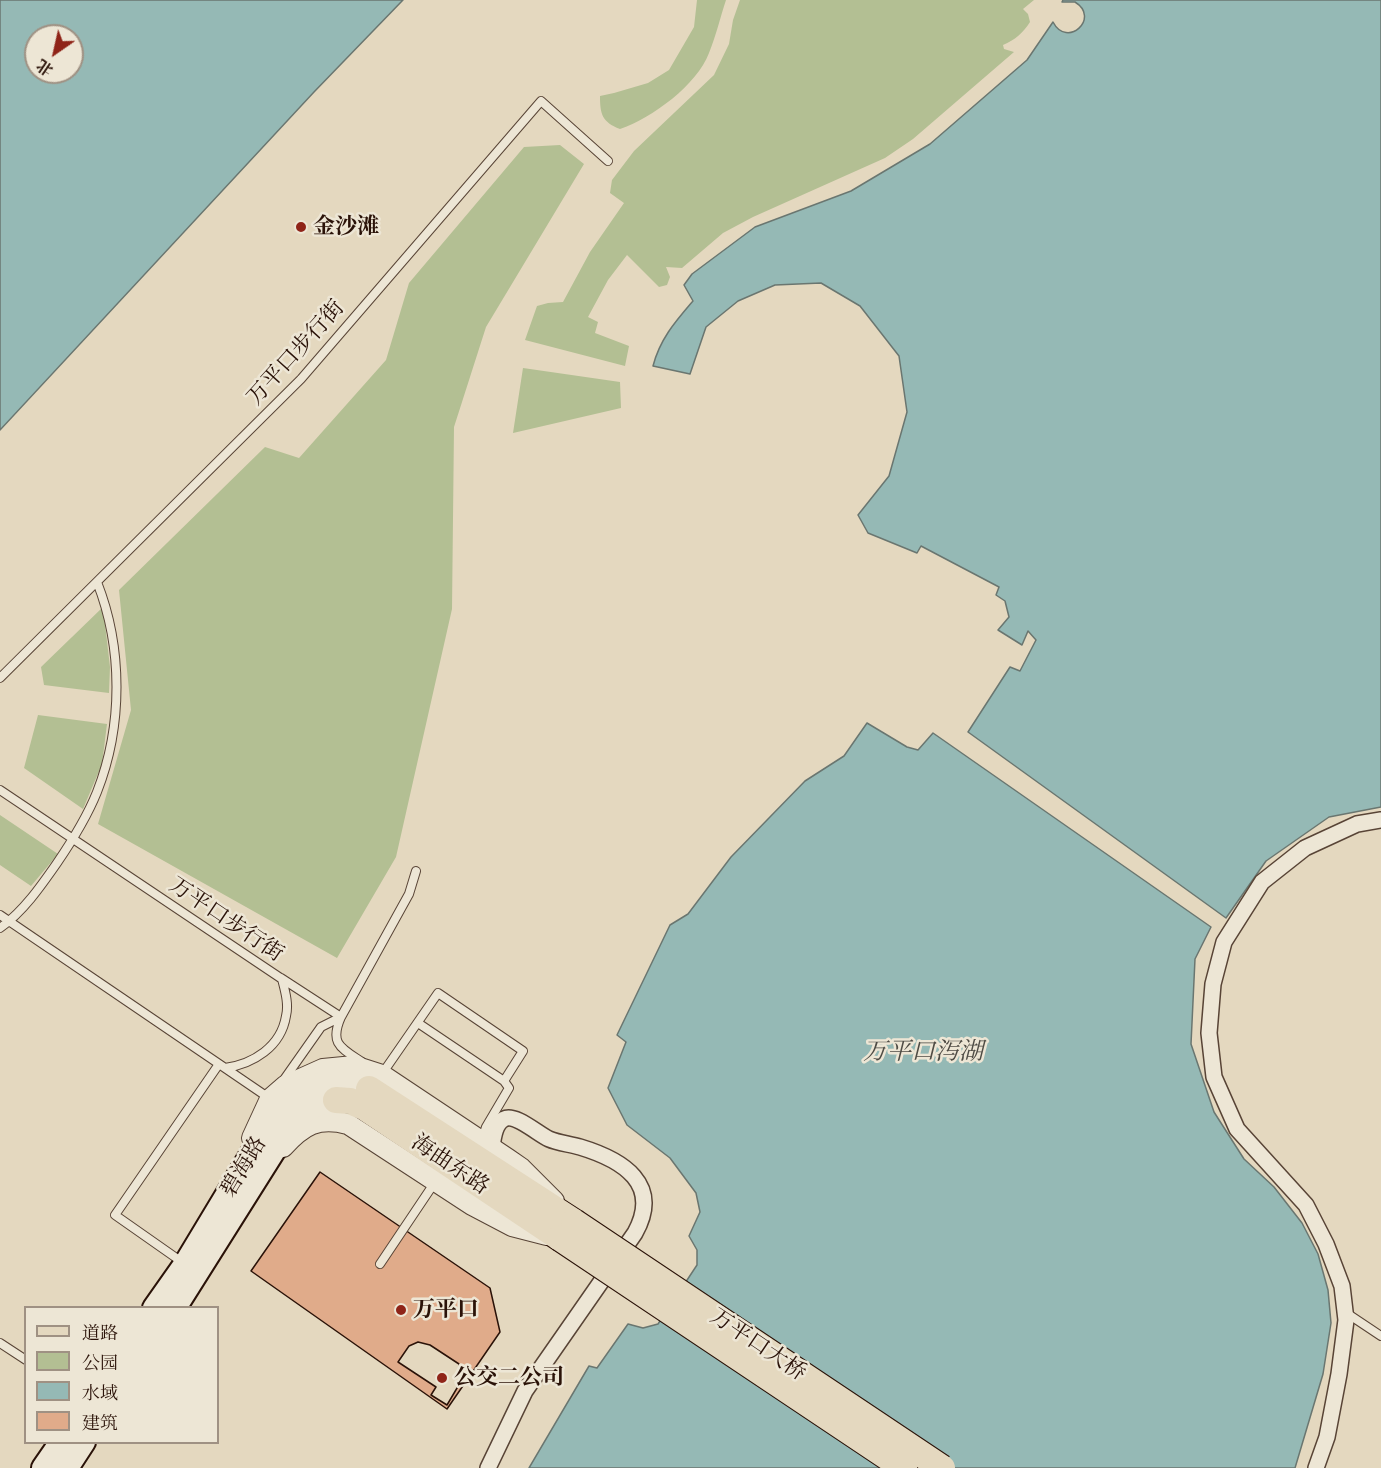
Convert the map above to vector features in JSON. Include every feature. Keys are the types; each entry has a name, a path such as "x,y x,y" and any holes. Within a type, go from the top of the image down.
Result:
{"main road":[{"name":"碧海路","path":"176,1306 192,1268 241,1172 270,1123 294,1095 306,1088 322,1084 376,1082"},
{"name":"海曲东路","path":"376,1082 567,1230"},
{"name":"碧海路","path":"156,1306 192,1268 267,1164 298,1116 318,1104 336,1100"},
{"name":"海曲东路","path":"336,1100 350,1101 364,1107 567,1230"},
{"name":"万平口大桥","path":"567,1230 904,1468"},
{"name":"万平口大桥","path":"567,1230 942,1468"},
{"path":"43,1468 60,1444"},
{"path":"67,1468 83,1444"}],"street":[{"path":"1316,1468 1327,1437 1339,1374 1346,1320 1342,1286 1326,1245 1306,1205 1237,1129 1214,1077 1209,1033 1213,984 1224,942 1262,882 1305,848 1357,824 1381,820"},
{"path":"241,1172 255,1129 270,1099 285,1086 323,1070 354,1066 376,1082 487,1144 521,1168 567,1230"},
{"path":"487,1144 504,1119 513,1118 549,1139 580,1147 617,1162 632,1175 641,1188 645,1203 643,1219 635,1233 525,1391 488,1468"},
{"path":"267,1164 295,1134 312,1124 328,1120 348,1124 472,1205 512,1226 567,1230"}],"lane":[{"name":"万平口步行街","path":"0,678 301,379 541,101 608,161"},
{"path":"0,928 44,882 73,839 97,793 110,753 115,717 116,679 107,606 98,582"},
{"name":"万平口步行街","path":"0,790 282,979 286,998 286,1016 281,1033 262,1055 247,1064 222,1066"},
{"path":"417,871 409,894 340,1017 335,1039 376,1082 438,993 523,1051 504,1081"},
{"path":"0,915 270,1099 321,1027 340,1017"},
{"path":"277,976 340,1017"},
{"path":"418,1023 504,1081 508,1088 486,1127 487,1144"},
{"path":"192,1268 115,1215 222,1066"},
{"path":"380,1264 436,1181"},
{"path":"1345,1312 1381,1336"},
{"path":"0,1343 24,1359"}],"green space":[{"path":"697,0 726,0 711,47 695,77 659,109 633,124 620,129 609,123 603,117 600,96 648,83 669,70 694,27"},
{"path":"740,0 1034,0 1023,9 1028,14 1030,22 1022,33 1003,45 1004,49 1014,52 913,139 885,158 753,217 723,233 682,268 666,267 670,277 667,285 659,287 627,255 608,280 588,317 598,322 595,333 629,346 625,366 525,340 537,306 563,302 590,252 624,203 610,193 612,180 634,151 714,75 729,44 733,20"},
{"path":"560,145 584,164 486,327 454,427 452,609 396,857 337,958 98,824 131,710 119,590 265,447 299,458 386,360 409,283 524,147"},
{"path":"523,368 620,382 621,408 513,433"},
{"path":"103,607 110,667 109,693 44,685 41,667"},
{"path":"38,715 107,724 102,764 83,809 24,768"},
{"path":"0,815 58,854 31,886 0,865"}],"water":[{"path":"0,0 403,0 314,92 0,430"},
{"path":"1063,0 1381,0 1381,807 1329,817 1266,861 1226,918 968,732 1010,667 1020,671 1036,640 1028,631 1022,645 998,630 1009,617 1005,601 996,595 999,587 921,546 917,553 868,533 858,515 889,476 907,412 899,356 860,306 821,283 775,285 738,301 706,327 690,374 653,366 664,339 693,301 684,285 692,274 755,227 851,191 930,144 1027,60 1053,22 1059,30 1066,33 1079,28 1084,16 1082,9 1075,2 1062,2"},
{"name":"万平口泻湖","path":"867,723 907,747 918,750 933,733 1211,927 1195,959 1191,1044 1214,1112 1244,1159 1274,1187 1302,1223 1318,1254 1328,1290 1331,1323 1323,1374 1295,1468 529,1468 589,1366 597,1368 628,1324 643,1328 658,1324 697,1265 697,1250 689,1236 700,1212 696,1193 670,1158 627,1125 608,1088 626,1042 617,1035 670,925 688,914 731,857 805,781 844,756"}],"building":[{"name":"万平口","path":"320,1172 490,1288 500,1332 447,1409 251,1271"},
{"name":"公交二公司","path":"418,1342 430,1345 459,1364 462,1373 460,1383 447,1405 431,1395 436,1387 398,1362 409,1346"}],"place":[{"name":"金沙滩","path":"301,227"},
{"name":"万平口","path":"401,1310"},
{"name":"公交二公司","path":"442,1378"}]}
